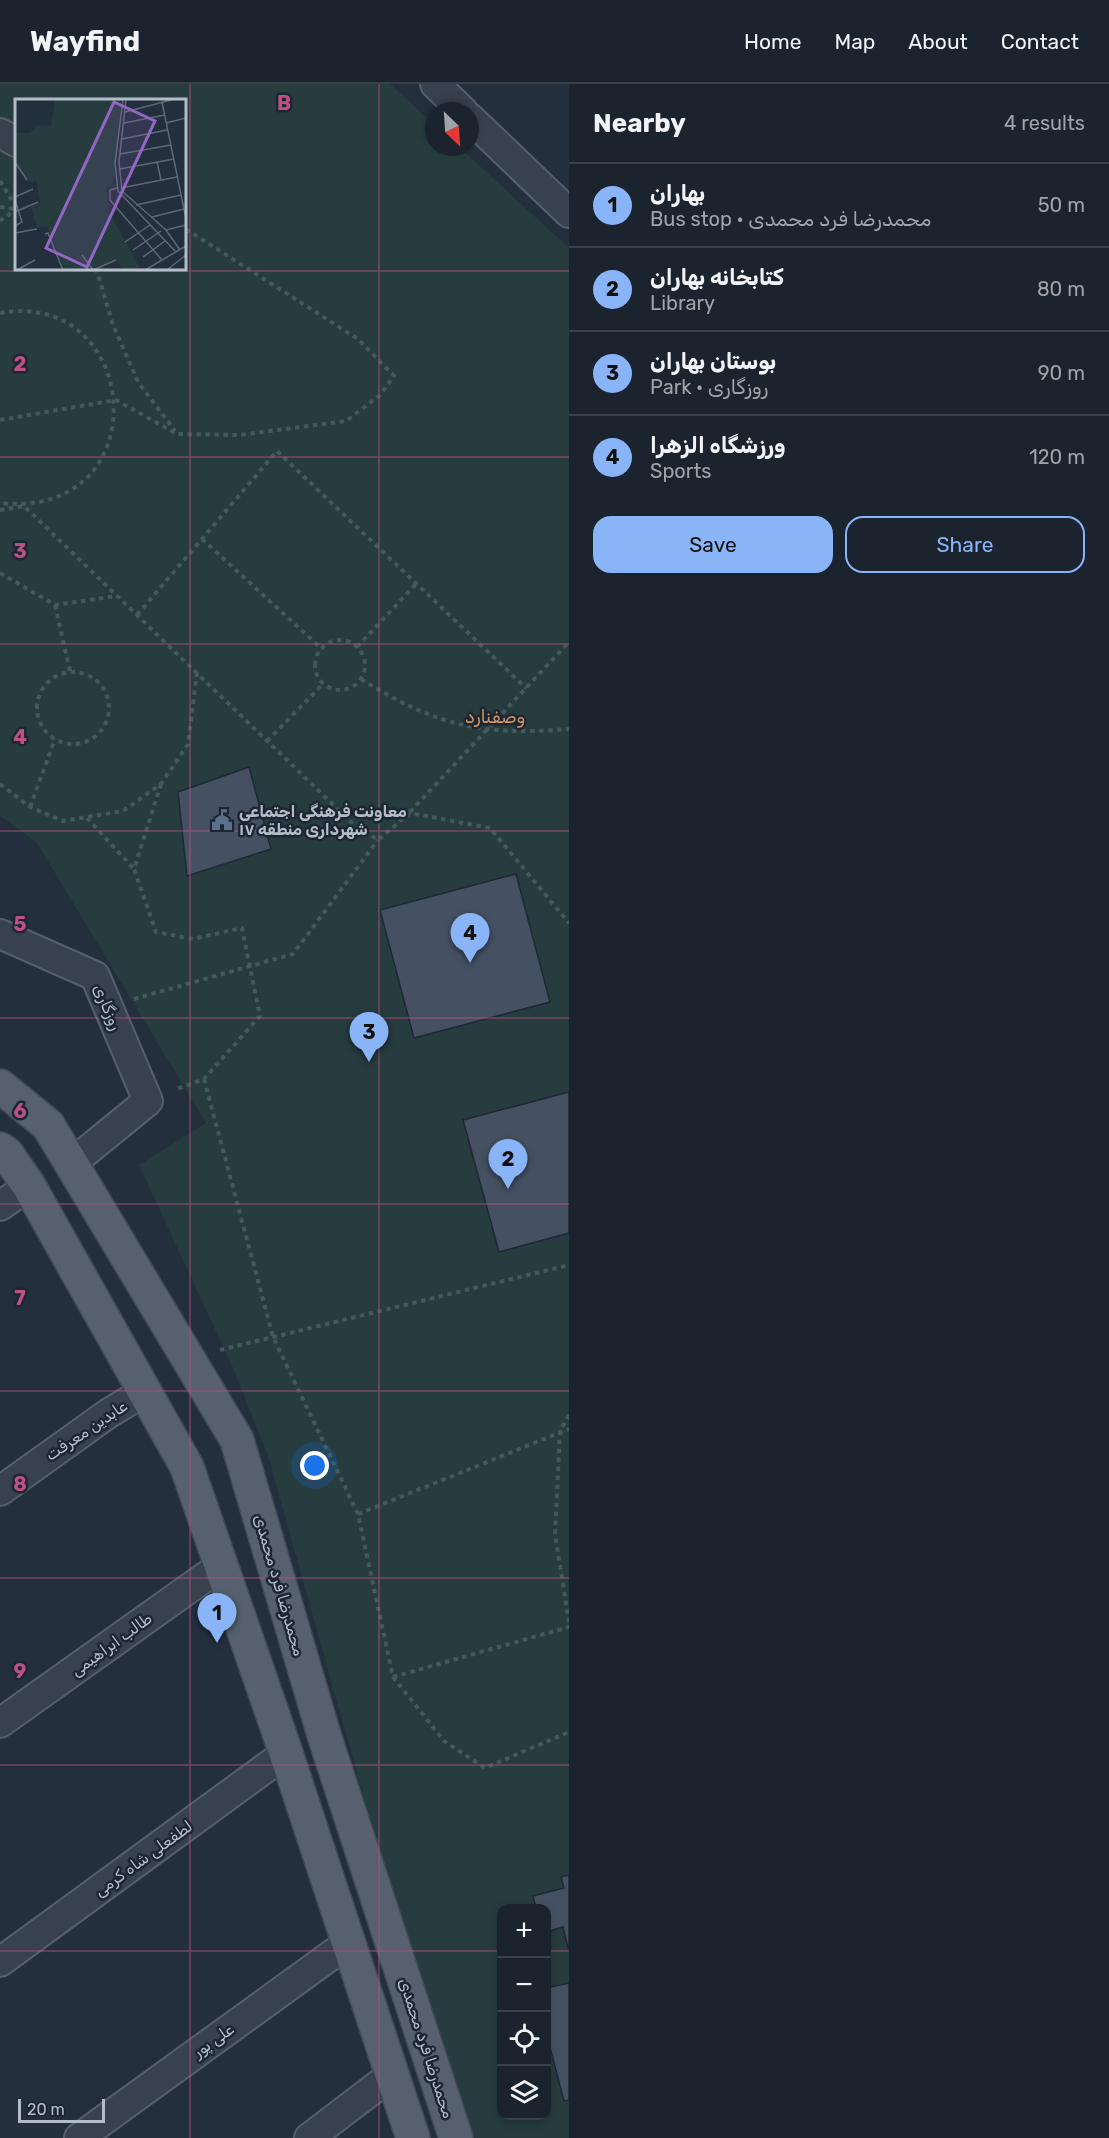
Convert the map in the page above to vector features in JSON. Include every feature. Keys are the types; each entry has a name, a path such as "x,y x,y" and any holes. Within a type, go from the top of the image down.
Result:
{"main road":[{"name":"محمدرضا فرد محمدی","path":"0,1086 48,1125 237,1440 324,1735 456,2138"},
{"path":"0,1149 7,1154 29,1186 187,1467 286,1753 413,2138"}],"street":[{"path":"435,84 454,102"},
{"path":"479,127 569,213"},
{"path":"0,133 15,141"},
{"name":"روزگاری","path":"0,934 94,976 148,1101"},
{"path":"72,1163 148,1101"},
{"path":"0,1206 29,1186"},
{"name":"عابدین معرفت","path":"0,1491 109,1413 144,1392"},
{"name":"طالب ابراهیمی","path":"0,1723 222,1565"},
{"name":"لطفعلی شاه کرمی","path":"0,1962 286,1753"},
{"name":"علی پور","path":"79,2138 348,1943"},
{"path":"309,2138 393,2074"}],"path":[{"path":"0,181 15,206"},
{"path":"0,207 15,208"},
{"path":"0,221 15,209"},
{"path":"0,420 116,400 177,434 240,435 346,421 380,395 394,376 358,339 186,229"},
{"path":"97,270 112,325 138,382 177,434"},
{"path":"0,313 35,312 65,322 90,342 108,369 116,400 113,431 101,459 81,483 54,498 0,510"},
{"path":"137,615 277,451 526,688"},
{"path":"0,503 24,506 352,823 378,840"},
{"path":"202,539 322,649"},
{"path":"0,573 55,605 116,596"},
{"path":"357,647 416,584"},
{"path":"55,605 70,671"},
{"path":"343,641 357,647 365,659 361,679 347,690 330,688 323,684 316,671 317,656 322,649 327,644 343,641"},
{"path":"107,1006 293,954 378,840 410,813 569,642"},
{"path":"70,671 88,675 103,686 108,697 110,709 107,721 100,732 85,742 67,743 55,739 39,723 37,699 49,680 70,671"},
{"path":"134,869 161,784 188,744 197,672"},
{"path":"361,679 400,704 443,720 486,731 527,732 569,729"},
{"path":"267,741 323,684"},
{"path":"30,807 55,739"},
{"path":"0,784 30,807 63,821 123,811 161,784"},
{"path":"410,813 490,828 569,923"},
{"path":"87,818 134,869 156,932 193,939 242,928 260,1016 204,1079 148,1101"},
{"path":"204,1079 273,1337 358,1514 393,1677 444,1741 485,1768 569,1732"},
{"path":"188,1358 569,1265"},
{"path":"569,1415 560,1431 555,1534 569,1622"},
{"path":"358,1514 560,1431 569,1430"},
{"path":"393,1677 569,1627"}],"green space":[{"path":"0,84 390,84 425,116 425,156 469,156 569,248 569,2138 475,2138 441,2052 384,1869 268,1456 234,1370 139,1165 206,1123 37,843 0,816"}],"building":[{"name":"معاونت فرهنگی اجتماعی شهرداری منطقه ۱۷","path":"249,767 271,849 187,876 178,792"},
{"path":"516,874 550,1002 414,1038 380,910"},
{"path":"569,1092 569,1233 499,1252 463,1120"},
{"path":"569,1875 569,1952 563,1927 551,1931 551,1904 535,1904 533,1896 564,1888 561,1877"},
{"path":"569,1983 569,2100 564,2101 551,2051 551,1987"}],"place":[{"name":"معاونت فرهنگی اجتماعی شهرداری منطقه ۱۷","path":"222,820"},
{"name":"ورزشگاه الزهرا","path":"470,963"},
{"name":"بوستان بهاران","path":"369,1062"},
{"name":"کتابخانه بهاران","path":"508,1189"},
{"name":"بهاران","path":"217,1643"}],"district":[{"name":"وصفنارد","path":"495,717"}]}
